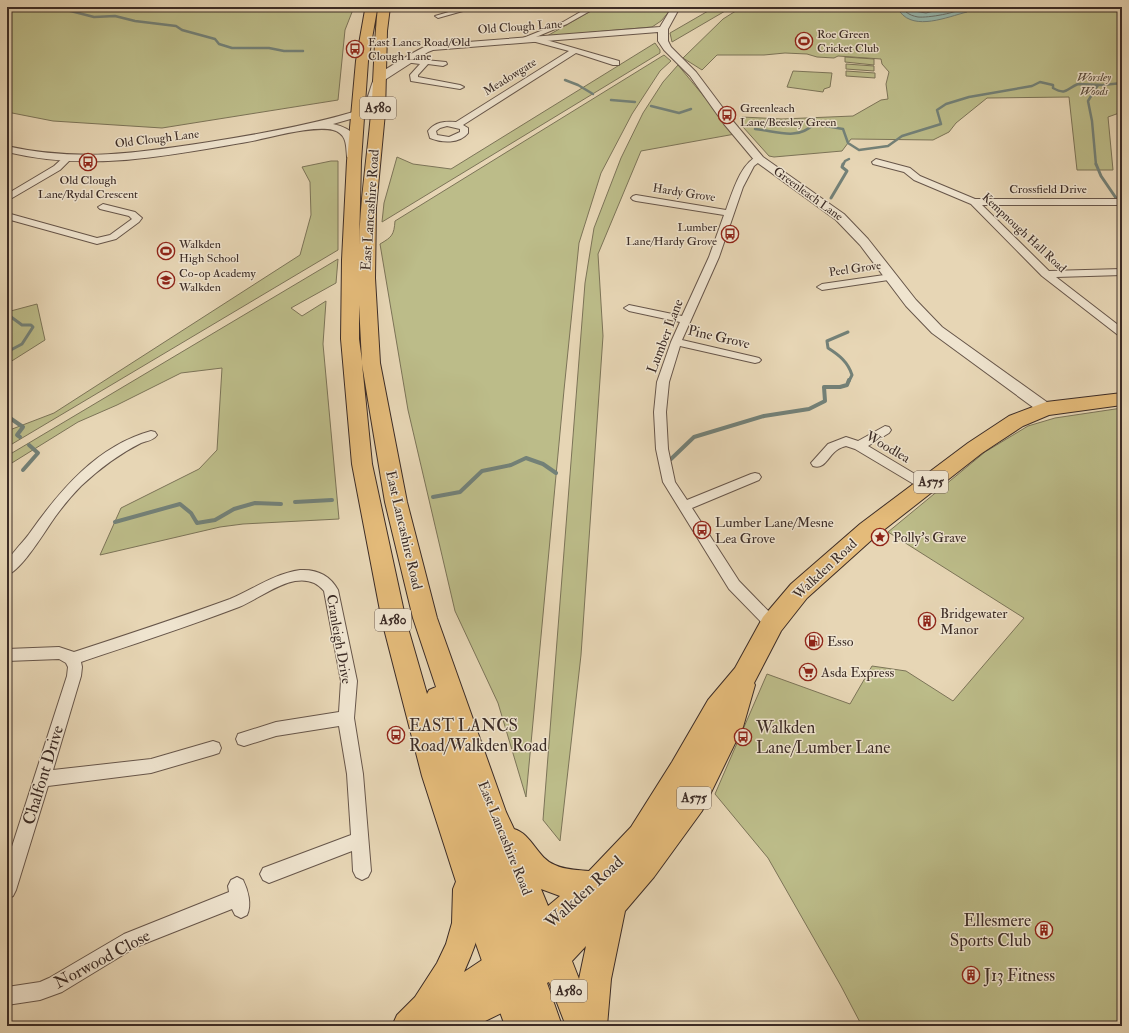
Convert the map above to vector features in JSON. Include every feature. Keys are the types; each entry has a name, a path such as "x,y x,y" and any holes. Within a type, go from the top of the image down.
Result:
{"highway":[{"name":"East Lancashire Road","path":"372,7 362,61 351,219 358,256 371,363 396,502 425,618 492,813 549,943 582,1026"},
{"name":"East Lancashire Road","path":"384,7 378,113 368,208 358,256 350,339 362,464 394,621 436,776 465,868 514,972 521,1026"},
{"name":"Walkden Road","path":"514,972 528,961 532,944 549,943 574,936 603,895 644,867 692,802 730,727 744,676 772,624 799,591 868,530 975,448 1016,421 1046,409 1122,399"},
{"path":"396,502 398,540 412,611 466,794 509,915 514,972 546,1026"},
{"path":"492,813 525,859 547,878 603,895 600,946 591,1002 590,1026"}],"main road":[{"path":"433,1022 464,934 468,912 465,868"},
{"path":"433,1022 514,972"}],"street":[{"path":"438,16 474,7"},
{"path":"594,7 565,23 527,37 616,63"},
{"path":"663,28 676,7"},
{"name":"Old Clough Lane","path":"7,149 28,154 68,158 125,157 156,154 243,140 309,126 368,109 379,80 396,70 416,54 432,47 663,28"},
{"name":"Greenleach Lane","path":"663,28 663,40 672,54 687,67 728,122 759,159 840,217 864,242 911,303 937,330 1046,409"},
{"name":"Meadowgate","path":"457,124 575,51"},
{"name":"Old Clough Lane","path":"380,60 392,64 407,60"},
{"path":"407,60 443,64"},
{"path":"426,62 414,75 414,79 460,87"},
{"name":"Old Clough Lane","path":"309,126 346,109 353,101 360,84"},
{"path":"309,126 334,127 347,133 350,137 354,162"},
{"path":"7,198 57,168 68,158"},
{"name":"Lumber Lane","path":"759,159 750,165 729,213 714,257 676,342 662,382 660,420 662,449 669,482 734,585 772,624"},
{"name":"Kempnough Hall Road","path":"876,162 907,170 916,178 974,202 1020,250 1046,274 1122,333"},
{"name":"Hardy Grove","path":"636,198 729,213"},
{"path":"7,216 93,240 102,240 113,237 133,223 137,218 132,214 107,207 122,200"},
{"name":"Crossfield Drive","path":"974,202 1122,202"},
{"path":"1046,274 1122,272"},
{"name":"Peel Grove","path":"822,287 891,277"},
{"path":"629,308 686,320"},
{"name":"Pine Grove","path":"676,342 755,360"},
{"path":"859,446 885,430"},
{"path":"7,570 30,544 58,503 86,474 98,464 138,440 151,435"},
{"name":"Woodlea","path":"817,463 832,447 846,441 859,446 926,486"},
{"path":"684,506 755,477"},
{"name":"Cranleigh Drive","path":"72,659 217,610 243,600 280,580 294,576 308,575 320,578 327,583 331,590 334,602 349,681 346,718 355,774 362,871"},
{"path":"7,655 59,653 67,655 72,659"},
{"name":"Chalfont Drive","path":"7,890 74,676 75,667 72,659"},
{"path":"244,740 276,729 346,718"},
{"path":"42,779 151,766 213,748"},
{"path":"269,874 359,840"},
{"name":"Norwood Close","path":"7,996 40,991 55,985 130,940 239,897"}],"green space":[{"path":"7,7 354,7 345,30 338,100 162,128 53,121 7,112"},
{"path":"598,7 673,7 661,21 652,27 547,36"},
{"path":"715,7 732,7 672,42 670,33"},
{"name":"Worsley Woods","path":"742,7 1122,7 1122,112 1108,117 1113,170 1077,170 1069,97 987,98 956,123 949,132 933,140 851,139 842,151 774,157 769,156 743,127 742,117 782,119 853,116 881,100 888,99 886,84 889,72 882,64 881,59 838,56 834,58 817,57 807,54 785,53 764,55 717,55 702,70 683,58 723,19"},
{"path":"655,43 660,50 660,53 382,222 384,203 397,157 413,164 451,169"},
{"path":"664,55 671,61 660,71 632,114 601,173 579,243 526,797 498,703 455,611 408,410 380,244 392,235 395,221"},
{"path":"845,57 874,59 874,65 845,62"},
{"path":"846,64 874,66 874,71 846,69"},
{"path":"678,65 735,134 641,151 598,254 603,336 581,655 560,841 543,820 585,283 594,228 621,158 643,113 663,82"},
{"path":"793,71 832,73 830,87 824,89 823,92 787,87"},
{"path":"846,71 875,73 875,78 846,76"},
{"path":"338,161 338,250 7,447 7,431 54,413 300,255 311,215 310,182 302,167"},
{"path":"338,259 336,283 291,308 302,316 326,301 323,344 339,519 243,524 220,527 100,555 121,508 199,469 217,450 222,368 181,373 117,405 78,422 7,466 7,456"},
{"path":"37,304 45,340 7,364 7,312"},
{"path":"1122,408 1122,1026 862,1026 841,986 768,858 715,794 767,674 850,704 872,666 906,671 953,701 1024,618 888,532 985,452 1028,426 1055,418"}],"water":[{"path":"969,7 967,12 923,22 906,18 900,12 905,8"}],"waterway":[{"path":"55,7 94,17 115,16 135,21 176,26 182,30 215,39 219,44 232,48 269,48 284,51 303,51"},
{"path":"565,80 578,85 593,94"},
{"path":"755,129 786,134 801,132 814,124 843,129 848,143 859,150 888,146 902,136 941,124 937,110 946,104 969,97 1032,86 1040,82 1053,85 1053,88 1061,91 1067,90 1078,84 1103,85 1122,83"},
{"path":"1096,165 1092,121 1088,101 1098,85"},
{"path":"611,100 635,102"},
{"path":"651,106 679,113 691,109"},
{"path":"843,165 845,161 849,159"},
{"path":"831,198 847,171 842,167 843,164"},
{"path":"1096,164 1101,176 1116,198"},
{"path":"7,314 22,325 31,325 33,327 22,344 7,352"},
{"path":"848,332 827,341 828,348 839,356 848,366 852,375 849,381"},
{"path":"671,459 694,437 764,416 809,409 825,401 824,387 840,387 847,385 849,380"},
{"path":"7,404 9,411 7,416 23,427 17,435 20,437"},
{"path":"23,470 38,453 29,445"},
{"path":"433,497 460,492 482,471 511,465 526,458 543,464 556,473"},
{"path":"295,502 332,500"},
{"path":"115,522 180,504 191,513 197,523 215,520 234,509 255,503 281,504"}],"place":[{"name":"Roe Green Cricket Club","path":"804,41"},
{"name":"East Lancs Road/Old Clough Lane","path":"355,49"},
{"name":"Greenleach Lane/Beesley Green","path":"727,115"},
{"name":"Old Clough Lane/Rydal Crescent","path":"88,162"},
{"name":"Lumber Lane/Hardy Grove","path":"730,234"},
{"name":"Walkden High School","path":"166,251"},
{"name":"Co-op Academy Walkden","path":"166,280"},
{"name":"Lumber Lane/Mesne Lea Grove","path":"702,530"},
{"name":"Polly's Grave","path":"880,537"},
{"name":"Bridgewater Manor","path":"927,621"},
{"name":"Esso","path":"814,641"},
{"name":"Asda Express","path":"808,672"},
{"name":"EAST LANCS Road/Walkden Road","path":"396,735"},
{"name":"Walkden Lane/Lumber Lane","path":"743,737"},
{"name":"Ellesmere Sports Club","path":"1044,930"},
{"name":"J13 Fitness","path":"971,975"}]}
